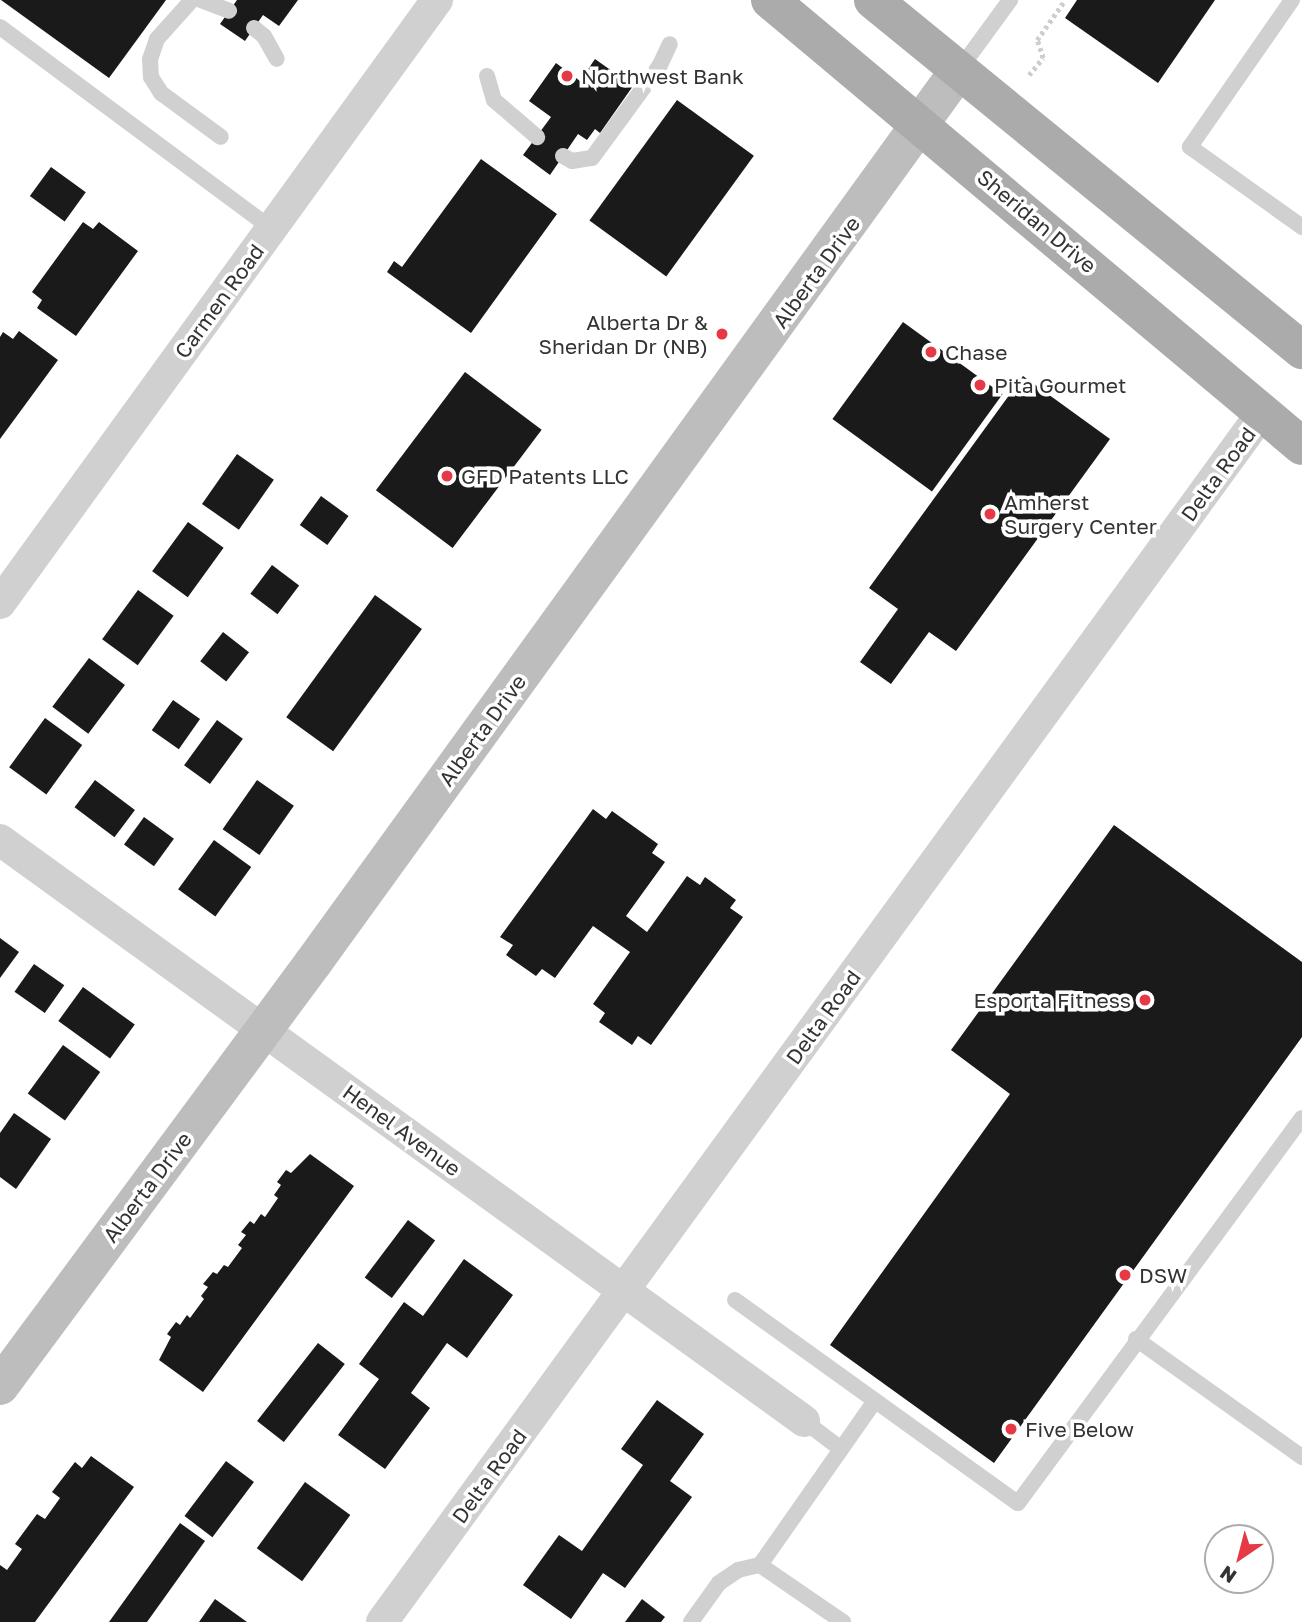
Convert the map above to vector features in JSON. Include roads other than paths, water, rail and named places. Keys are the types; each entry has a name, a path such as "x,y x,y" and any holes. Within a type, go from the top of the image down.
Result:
{"main road":[{"name":"Sheridan Drive","path":"770,0 923,125 1302,446"},
{"path":"873,0 1302,350"}],"street":[{"name":"Carmen Road","path":"0,603 438,0"},
{"name":"Alberta Drive","path":"0,1386 264,1030 923,125 959,70"},
{"name":"Delta Road","path":"382,1622 1262,413"},
{"name":"Henel Avenue","path":"0,839 804,1421"}],"lane":[{"path":"192,0 157,39 150,59 151,76 161,93 222,137"},
{"path":"201,0 229,11"},
{"path":"959,70 1010,0"},
{"path":"1292,0 1190,148 1302,227"},
{"path":"0,27 272,229"},
{"path":"254,29 264,36 277,59"},
{"path":"563,156 572,161 592,158 660,65 670,44"},
{"path":"487,76 494,100 537,137"},
{"path":"735,1300 1018,1503 1136,1339 1302,1118"},
{"path":"1136,1339 1302,1457"},
{"path":"691,1622 719,1583 738,1570 760,1565 875,1401"},
{"path":"804,1421 841,1448"},
{"path":"760,1565 843,1622"}],"place":[{"name":"Northwest Bank","path":"567,76"},
{"name":"Alberta Dr & Sheridan Dr (NB)","path":"722,334"},
{"name":"Chase","path":"931,352"},
{"name":"Pita Gourmet","path":"980,385"},
{"name":"GFD Patents LLC","path":"447,476"},
{"name":"Amherst Surgery Center","path":"990,514"},
{"name":"Esporta Fitness","path":"1145,1000"},
{"name":"DSW","path":"1125,1275"},
{"name":"Five Below","path":"1011,1429"}]}
